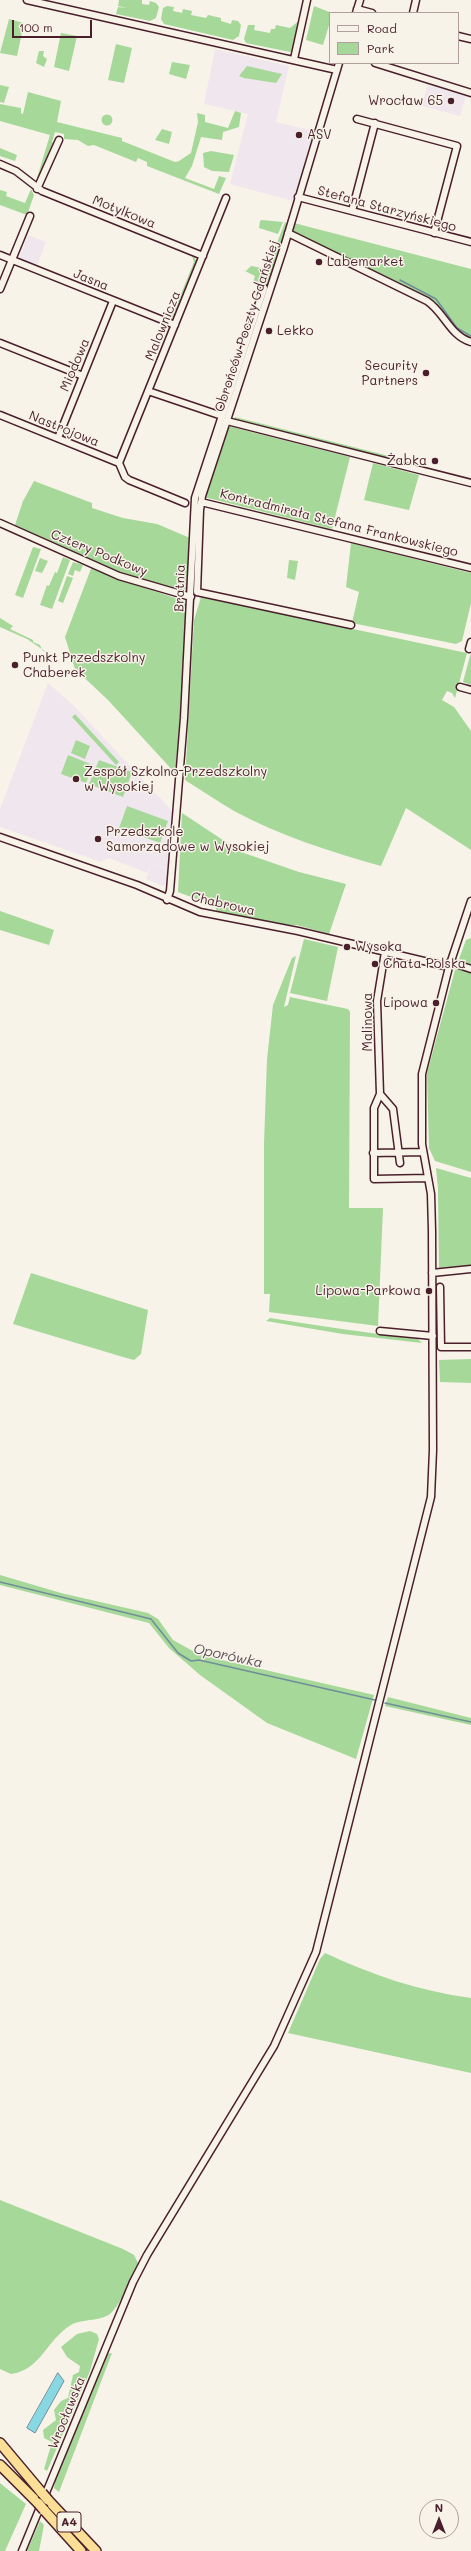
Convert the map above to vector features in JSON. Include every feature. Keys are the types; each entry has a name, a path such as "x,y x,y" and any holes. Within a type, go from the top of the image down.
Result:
{"highway":[{"name":"A4","path":"0,2443 43,2502 82,2551"},
{"name":"A4","path":"0,2465 96,2551"}],"street":[{"path":"27,0 44,2 336,69"},
{"path":"294,59 307,0"},
{"path":"356,11 360,0"},
{"path":"413,12 416,0"},
{"path":"459,36 471,39"},
{"name":"Obrońców Poczty Gdańskiej","path":"339,64 336,69 288,233 201,502 197,592 352,625"},
{"path":"378,64 471,93"},
{"path":"357,119 457,146 434,233"},
{"path":"352,211 375,123"},
{"path":"37,188 59,140"},
{"name":"Motylkowa","path":"0,164 19,173 37,188 203,256"},
{"name":"Stefana Starzyńskiego","path":"298,197 471,242"},
{"name":"Malownicza","path":"120,463 226,198"},
{"path":"0,289 30,216"},
{"path":"288,233 427,301 433,305 457,335 471,342"},
{"name":"Jasna","path":"0,255 175,325"},
{"name":"Bratnia","path":"167,900 170,891 184,718 196,492 264,288"},
{"name":"Miodowa","path":"58,438 113,301"},
{"path":"0,343 83,376"},
{"path":"148,391 222,416"},
{"name":"Nastrojowa","path":"0,415 120,463"},
{"path":"227,421 471,483"},
{"path":"120,463 125,477 129,480 185,503"},
{"name":"Kontradmirała Stefana Frankowskiego","path":"201,502 471,568"},
{"name":"Cztery Podkowy","path":"0,523 119,576 191,597"},
{"path":"469,650 471,642"},
{"path":"460,687 471,690"},
{"name":"Chabrowa","path":"0,837 136,885 167,900 214,916 281,928 385,952 450,963 471,969"},
{"path":"380,1331 433,1339 431,1203 423,1152 422,1074 450,963 471,901"},
{"name":"Malinowa","path":"385,952 377,1001 380,1094 374,1108 374,1180 428,1178"},
{"path":"380,1094 393,1109 400,1163"},
{"path":"373,1153 423,1152"},
{"path":"432,1273 471,1269"},
{"path":"440,1286 441,1347 471,1347"},
{"name":"Wrocławska","path":"43,2502 112,2332 147,2255 274,2046 316,1952 431,1497 433,1339"},
{"path":"22,2551 43,2502"}],"shaded area":[{"path":"215,49 289,66 276,122 314,131 293,201 230,184 248,114 204,104"},
{"path":"427,85 466,96 460,116 422,106"},
{"path":"28,235 46,242 37,266 22,260 20,255"},
{"name":"Zespół Szkolno-Przedszkolny w Wysokiej","path":"48,683 73,705 174,813 168,868 152,864 168,869 167,884 163,886 146,879 151,865 147,873 109,858 101,862 0,827 0,809"}],"green space":[{"path":"119,0 142,0 142,4 149,5 150,1 156,3 159,7 156,18 150,21 116,14 118,7 127,8 118,6"},
{"path":"167,6 174,7 173,11 182,13 183,9 192,11 191,15 206,18 208,15 221,18 221,21 231,24 232,20 238,21 241,25 239,36 233,40 164,24 161,19 163,8"},
{"path":"314,6 329,12 329,25 323,45 306,40"},
{"path":"9,19 24,23 17,56 0,53"},
{"path":"300,20 293,51 290,52 246,43 244,39 248,25 255,25 254,30 270,33 271,29 275,29 276,25 290,28"},
{"path":"61,33 77,36 69,71 54,67"},
{"path":"116,44 132,48 124,83 108,80"},
{"path":"39,51 44,51 43,56 47,59 44,67 36,63"},
{"path":"172,62 190,65 186,79 169,74"},
{"path":"247,66 282,74 276,83 239,76"},
{"path":"0,85 9,87 4,103 0,102"},
{"path":"28,92 61,101 57,122 122,138 122,141 175,162 191,153 198,122 197,113 205,115 205,122 228,128 235,111 241,113 239,127 223,132 222,140 201,137 192,166 185,178 214,189 219,176 226,178 219,194 147,166 147,162 138,158 136,162 94,145 88,146 78,140 64,139 64,134 55,132 52,142 55,146 52,145 48,154 50,157 46,160 40,180 37,178 50,135 0,121 0,104 21,108 21,113 23,114"},
{"path":"107,114 111,116 113,120 111,124 107,126 103,124 101,120 103,116"},
{"path":"162,129 172,132 169,144 155,140"},
{"path":"0,148 17,155 15,161 0,156"},
{"path":"211,151 234,155 229,172 212,171 204,167 203,153"},
{"path":"31,189 34,195 27,215 0,205 0,190 7,192 6,196 25,203"},
{"path":"260,221 283,222 278,234 259,228"},
{"path":"285,222 287,224 282,244 199,498 266,287 253,282 255,276 243,270 246,271 251,266 267,269"},
{"path":"294,223 471,269 471,339 459,331 441,309 430,300 380,273 293,232"},
{"path":"192,256 195,258 197,264 176,316 169,320 165,318 172,316 194,262"},
{"path":"235,417 389,456 388,460 234,420"},
{"path":"228,426 350,457 332,529 204,497"},
{"path":"373,463 419,475 409,510 364,500"},
{"path":"34,481 92,503 92,508 123,518 157,524 190,538 186,591 182,593 123,574 15,525 23,501"},
{"path":"351,543 471,573 471,603 462,641 456,644 352,623 359,592 346,587"},
{"path":"33,547 41,549 23,598 15,595"},
{"path":"63,557 70,560 52,609 40,605 47,585 49,586 55,572 57,573"},
{"path":"40,558 48,561 42,573 35,571"},
{"path":"289,560 298,561 295,580 287,578"},
{"path":"73,562 83,565 80,572 75,570 73,576 68,574"},
{"path":"92,566 115,578 187,602 183,686 175,773 108,700 75,669 65,637"},
{"path":"67,576 73,578 63,603 58,601"},
{"path":"201,597 467,653 455,698 452,693 447,691 442,700 454,707 471,731 471,850 406,808 381,866 288,836 234,811 185,780 194,620"},
{"path":"0,618 13,626 10,629 33,640 33,642 40,645 42,649 27,639 0,627"},
{"path":"471,652 471,685 463,682"},
{"path":"75,714 119,762 116,765 72,717"},
{"path":"76,740 90,746 85,759 71,753"},
{"path":"68,755 93,765 86,783 61,774"},
{"path":"99,760 132,772 123,797 89,784"},
{"path":"127,806 168,821 160,843 119,828"},
{"path":"182,813 241,852 299,872 346,884 329,934 297,925 287,925 217,912 215,906 178,892"},
{"path":"0,911 54,930 49,945 0,930"},
{"path":"471,938 471,965 459,959 466,940"},
{"path":"304,939 338,947 327,1001 290,993"},
{"path":"296,956 284,1007 288,1005 290,997 348,1009 350,1012 349,1208 383,1208 378,1326 269,1312 270,1294 264,1294 264,1144 267,1059 273,1005 292,958"},
{"path":"459,968 471,972 471,1172 435,1161 429,1148 427,1073 455,970"},
{"path":"436,1168 471,1178 471,1265 439,1268 438,1189"},
{"path":"31,1273 148,1310 141,1354 134,1360 13,1324"},
{"path":"270,1318 418,1339 422,1343 343,1334 266,1321"},
{"path":"471,1359 471,1383 440,1382 439,1360"},
{"path":"0,1575 61,1593 148,1613 158,1619 173,1640 200,1655 374,1695 356,1759 267,1723 200,1675 169,1648 149,1623 0,1585"},
{"path":"388,1697 471,1718 471,1725 385,1706"},
{"path":"325,1953 396,1981 433,1991 471,1998 471,2073 288,2033 320,1959"},
{"path":"0,2200 123,2249 134,2255 138,2263 124,2295 112,2312 98,2319 81,2321 71,2325 56,2338 30,2367 11,2374 0,2369"},
{"path":"90,2331 97,2334 99,2339 90,2371 47,2471 44,2469 52,2442 44,2438 43,2430 56,2420 54,2410 61,2401 68,2398 73,2375 79,2372 80,2366 67,2357 61,2347 77,2334"},
{"path":"112,2353 59,2492 54,2488 55,2482 107,2354"},
{"path":"0,2483 26,2504 5,2551 0,2551"},
{"path":"40,2521 44,2525 39,2551 27,2551"}],"water":[{"path":"58,2373 64,2381 35,2433 27,2428"}],"waterway":[{"path":"400,280 436,299 457,328 471,336"},
{"name":"Oporówka","path":"0,1582 151,1619 178,1653 191,1661 199,1660 375,1700"},
{"name":"Oporówka","path":"385,1703 471,1722"}],"place":[{"name":"Wrocław 65","path":"451,101"},
{"name":"ASV","path":"299,135"},
{"name":"Labemarket","path":"319,262"},
{"name":"Lekko","path":"269,331"},
{"name":"Security Partners","path":"426,373"},
{"name":"Żabka","path":"435,461"},
{"name":"Punkt Przedszkolny Chaberek","path":"15,665"},
{"name":"Zespół Szkolno-Przedszkolny w Wysokiej","path":"76,779"},
{"name":"Przedszkole Samorządowe w Wysokiej","path":"98,839"},
{"name":"Wysoka","path":"347,947"},
{"name":"Chata Polska","path":"375,964"},
{"name":"Lipowa","path":"436,1003"},
{"name":"Lipowa-Parkowa","path":"429,1291"}]}
